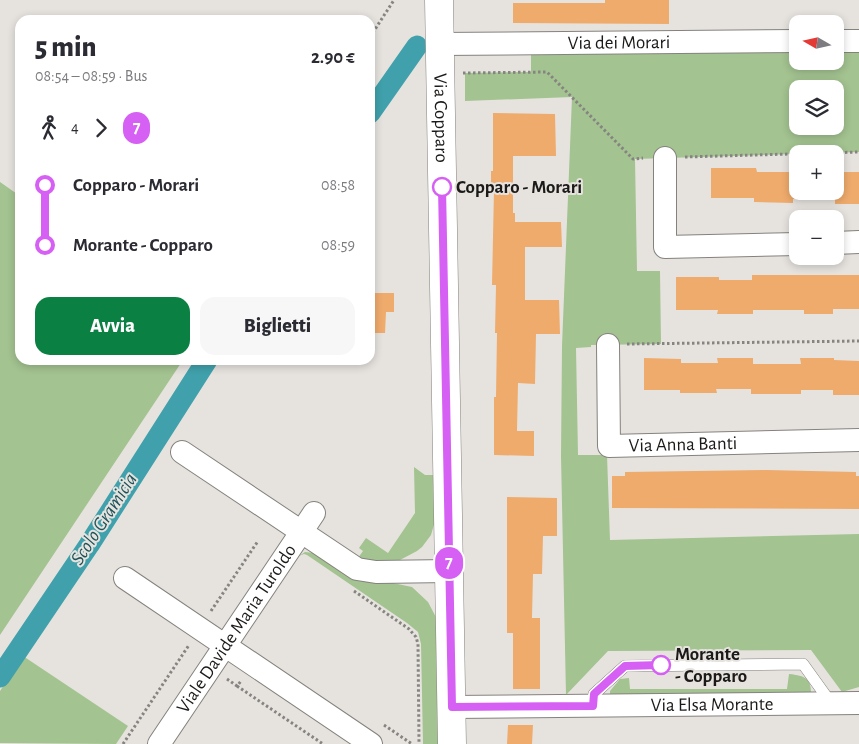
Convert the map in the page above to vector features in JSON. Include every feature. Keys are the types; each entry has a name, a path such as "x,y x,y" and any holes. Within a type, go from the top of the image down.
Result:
{"street":[{"name":"Via Copparo","path":"439,0 452,744"},
{"name":"Via dei Morari","path":"439,44 789,41"},
{"path":"844,41 859,41"},
{"path":"665,158 665,248 789,244"},
{"path":"844,243 859,242"},
{"name":"Via Anna Banti","path":"608,345 609,446 859,440"},
{"path":"182,452 351,566 362,571 449,571"},
{"name":"Viale Davide Maria Turoldo","path":"159,744 314,513"},
{"path":"125,578 370,744"},
{"name":"Via Elsa Morante","path":"452,707 859,703"}],"lane":[{"name":"Via Elsa Morante","path":"593,706 594,694 625,666 803,664 831,703"}],"path":[{"path":"375,29 394,0"},
{"path":"460,73 547,72 633,159 859,152"},
{"path":"608,345 859,341"},
{"path":"353,590 409,629 416,637 418,644 419,744"},
{"path":"237,686 252,664"},
{"path":"225,678 323,744"}],"green space":[{"path":"844,47 859,47 859,152 844,152 844,145 789,145 789,154 635,159 637,271 660,271 661,344 591,345 591,347 576,348 578,455 607,455 610,540 859,534 859,687 842,692 811,650 608,651 566,695 561,456 562,346 572,97 465,101 465,73 531,72 531,50 789,48 789,70 844,70"},
{"path":"0,182 15,192 15,365 180,365 0,635"},
{"path":"414,467 425,475 436,475 435,521 431,535 422,547 400,560 362,560 358,558 363,551 359,548 366,538 388,553 415,513"},
{"path":"305,552 314,553 358,581 388,582 412,587 428,602 439,623 441,744 423,744 421,644 418,632 307,555 299,556"},
{"path":"23,656 128,726 116,744 0,743 0,691"},
{"path":"789,674 804,677 807,680 811,687 811,698 610,698 610,691 620,679 629,678 630,689 787,689"}],"building":[{"path":"605,0 669,0 669,24 513,23 513,3 605,3"},
{"path":"493,113 555,114 556,156 513,156 513,213 515,213 515,222 561,222 562,247 525,247 525,300 559,300 560,334 536,334 535,384 518,383 517,431 534,431 534,456 494,455 497,333 495,333 496,285 492,285 494,189 491,189 491,171 493,171"},
{"path":"711,168 756,168 757,172 789,172 789,200 793,200 793,203 754,202 754,198 711,198"},
{"path":"844,172 859,172 859,204 835,204 835,200 844,200"},
{"path":"752,275 859,275 859,309 833,309 833,314 804,314 804,310 753,310 753,314 717,314 718,310 676,310 676,277 719,277 719,280 752,280"},
{"path":"375,293 394,293 394,312 386,312 385,333 375,333"},
{"path":"644,358 681,359 681,363 718,363 717,358 753,358 753,364 801,364 800,358 834,358 834,360 859,361 859,395 833,395 833,390 801,390 801,394 751,394 751,389 716,389 717,393 680,393 680,390 644,390"},
{"path":"767,470 856,472 856,476 859,476 859,509 612,508 612,476 625,476 625,472"},
{"path":"507,497 557,498 557,536 543,536 542,574 533,574 532,618 540,618 540,689 513,689 513,633 507,633"},
{"path":"508,725 533,725 532,744 507,744"}],"waterway":[{"name":"Scolo Gramicia","path":"375,106 417,46"},
{"name":"Scolo Gramicia","path":"0,677 89,545 204,365"}],"bus line":[{"name":"7","path":"442,187 452,707 593,706 594,694 625,666 661,665"}],"place":[{"name":"Copparo - Morari","path":"442,187"},
{"name":"Morante - Copparo","path":"661,665"}]}
